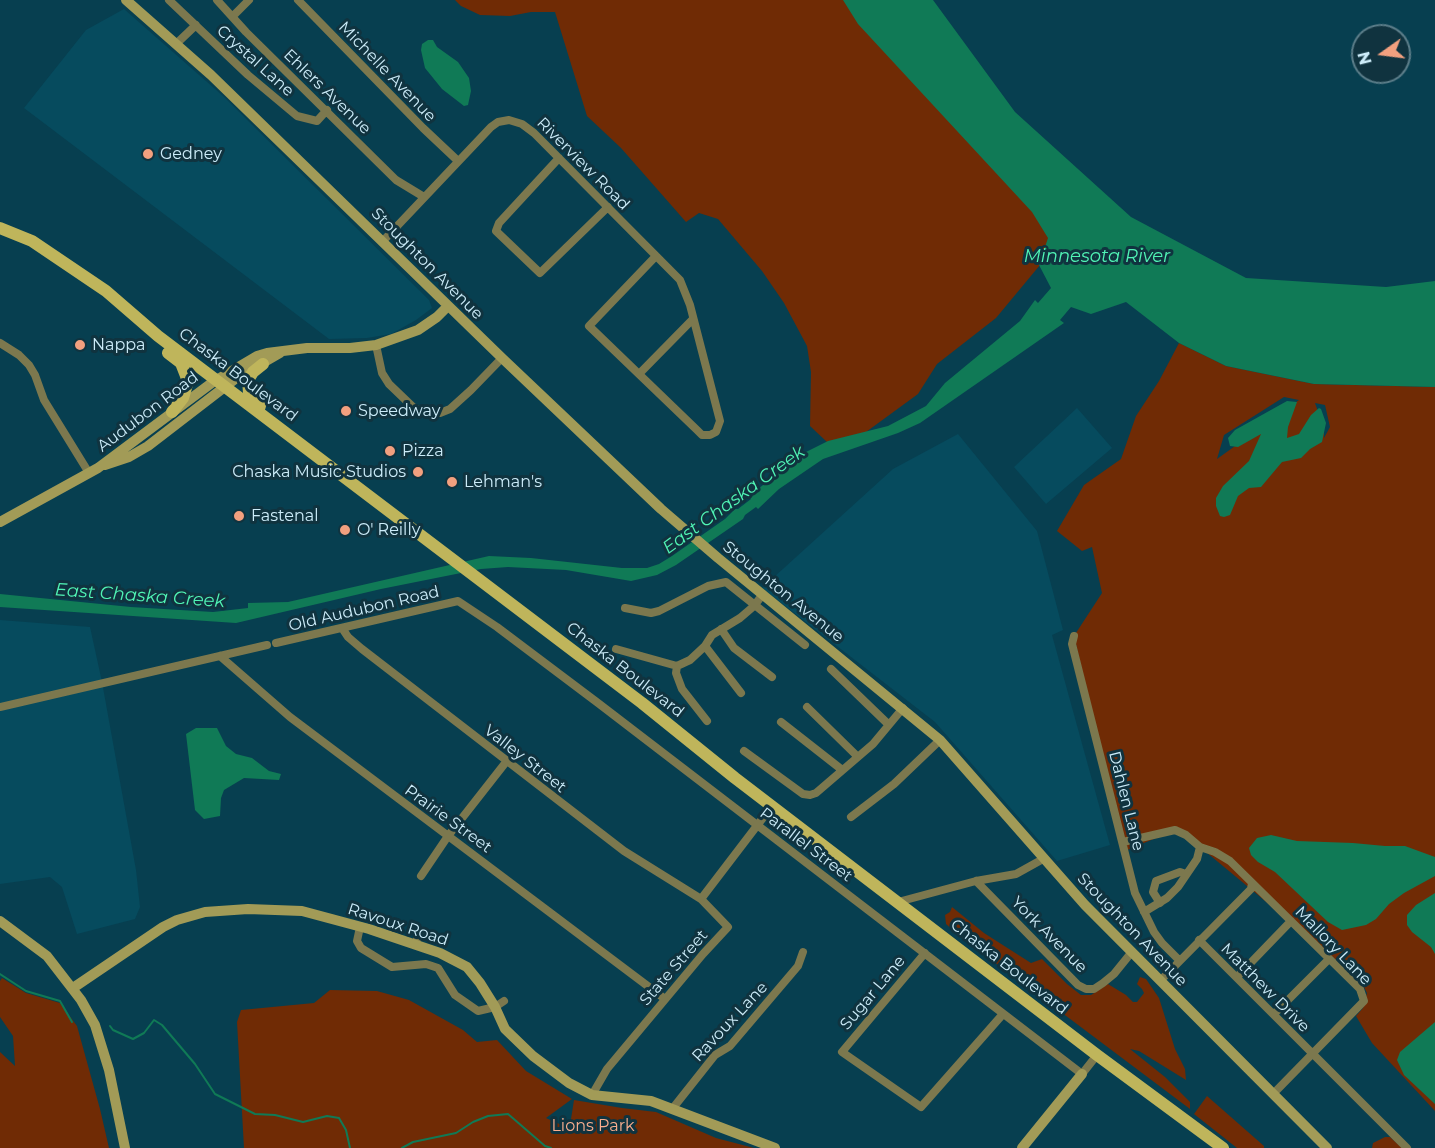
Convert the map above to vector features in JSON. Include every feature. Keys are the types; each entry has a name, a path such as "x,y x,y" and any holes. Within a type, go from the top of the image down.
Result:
{"main road":[{"name":"Chaska Boulevard","path":"0,228 32,241 106,291 144,324 772,806 1097,1055 1223,1148"},
{"path":"144,324 163,349 181,363 187,375 186,392 172,412"},
{"path":"263,364 250,375 248,388 253,399 284,430"}],"street":[{"name":"Stoughton Avenue","path":"126,0 176,44 502,358 684,529 940,740 1043,859 1131,952 1327,1148"},
{"name":"Crystal Lane","path":"170,0 248,75 297,116 317,121 327,110"},
{"name":"Ehlers Avenue","path":"217,0 246,32 396,180 424,197"},
{"path":"233,16 249,0"},
{"name":"Michelle Avenue","path":"298,0 458,161"},
{"path":"176,44 196,25"},
{"name":"Riverview Road","path":"383,241 491,127 498,122 509,120 522,124 559,158 680,280 693,319 720,421 716,432 702,435 639,374"},
{"path":"559,158 499,223 495,231 540,273 608,207"},
{"path":"656,256 589,326 639,374 693,319"},
{"name":"Audubon Road","path":"0,522 93,471 129,457 148,446 221,383 257,356 308,348 350,348 376,345 418,330 448,306"},
{"path":"0,343 19,355 29,365 44,400 93,471"},
{"path":"376,345 382,373 389,384 414,408 427,412 440,413 450,409 502,358"},
{"name":"Audubon Road","path":"93,471 172,412 221,383 281,353"},
{"path":"625,608 651,613 659,611 679,603 708,586 726,582 804,645"},
{"path":"616,649 677,666 690,660 705,646 712,635 754,606 763,594"},
{"name":"Old Audubon Road","path":"276,643 458,601"},
{"name":"Parallel Street","path":"458,601 513,639 1082,1074"},
{"name":"Valley Street","path":"342,628 348,637 362,649 506,762 624,851 701,899"},
{"path":"721,629 734,648 772,677"},
{"name":"Dahlen Lane","path":"1074,636 1072,644 1135,893 1156,935 1179,960"},
{"path":"0,707 267,645"},
{"path":"705,646 741,693"},
{"name":"Prairie Street","path":"220,656 290,717 665,999"},
{"path":"677,666 678,680 707,721"},
{"path":"831,669 888,724"},
{"path":"807,707 858,757"},
{"path":"744,751 803,794 810,795 816,793 841,769 873,744 903,708"},
{"path":"781,722 841,769"},
{"path":"851,817 894,784 940,740"},
{"path":"421,876 448,836 506,762"},
{"path":"701,899 772,806"},
{"name":"Mallory Lane","path":"1123,842 1175,830 1186,835 1200,847 1215,852 1230,861 1360,989 1364,1001 1312,1054"},
{"path":"1144,912 1160,903 1178,887 1197,859 1200,847"},
{"path":"898,902 976,881 1016,874 1043,859"},
{"path":"1160,903 1153,892 1156,881 1180,872 1186,874"},
{"name":"York Avenue","path":"976,881 1078,985 1086,989 1094,989 1108,978 1131,952"},
{"path":"1160,981 1251,889 1252,883"},
{"name":"State Street","path":"592,1095 607,1069 728,927 701,899"},
{"name":"Ravoux Road","path":"73,988 163,927 177,920 205,912 248,909 303,911 440,953 467,967 500,1004 505,1029 533,1056 568,1083 592,1095 651,1101 775,1148"},
{"path":"0,921 47,956 73,988 94,1025 109,1070 125,1148"},
{"path":"1237,977 1291,921"},
{"path":"360,927 357,941 361,948 380,961 392,967 426,964 438,968 455,995 478,1011 500,1004"},
{"path":"415,945 420,932"},
{"name":"Matthew Drive","path":"1199,940 1407,1148"},
{"name":"Ravoux Lane","path":"673,1108 715,1055 730,1046 798,966 803,952"},
{"name":"Sugar Lane","path":"925,953 842,1052 921,1107 1003,1014"},
{"path":"1274,1014 1329,959"},
{"path":"1273,1094 1312,1054"},
{"path":"1022,1148 1097,1055"}],"shaded area":[{"path":"124,9 223,96 429,300 432,308 391,334 367,338 329,339 24,108 86,30"},
{"path":"1077,408 1112,448 1046,504 1014,467"},
{"path":"958,434 1037,531 1063,630 1052,635 1110,845 1057,861 935,722 762,588 893,469"},
{"path":"0,620 90,627 136,870 140,907 135,919 77,934 62,887 50,877 0,884"}],"green space":[{"path":"455,0 846,0 1034,206 1053,240 1045,259 996,318 937,364 918,394 866,432 827,442 810,426 811,372 807,346 784,303 762,271 718,219 699,213 686,222 621,148 587,116 555,12 531,12 510,16 480,15 461,6"},
{"path":"1179,343 1226,366 1314,384 1435,387 1435,1111 1372,1043 1356,1016 1363,1008 1367,993 1362,983 1346,968 1200,847 1175,830 1125,851 1074,636 1102,593 1092,547 1082,551 1057,531 1084,485 1121,459 1136,416 1159,381","holes":["1284,397 1299,400 1217,459 1224,435","1315,403 1325,405 1330,427 1324,438 1324,429"]},
{"path":"952,907 984,933 1031,963 1042,959 1081,995 1091,995 1108,984 1133,1002 1137,1002 1144,993 1137,984 1140,977 1146,979 1159,998 1175,1049 1185,1069 1186,1080 1139,1051 1130,1049 1165,1077 1190,1102 1190,1109 957,934 946,924 945,915"},
{"path":"2,978 26,993 60,1003 77,1026 109,1148 0,1148 0,1052 15,1066 13,1036 0,1017 0,981"},
{"name":"Lions Park","path":"330,990 377,991 409,1000 463,1030 477,1042 497,1040 526,1071 572,1099 546,1118 566,1127 571,1119 574,1100 656,1112 716,1138 754,1148 403,1148 408,1144 402,1148 244,1148 237,1022 241,1010 314,1003"},
{"path":"1207,1096 1264,1148 1237,1148 1194,1114"},
{"path":"1390,1137 1402,1148 1372,1148 1373,1143"}],"water":[{"name":"Minnesota River","path":"843,0 933,0 1015,112 1131,217 1246,278 1386,287 1435,281 1435,387 1314,384 1226,366 1179,343 1126,302 1091,314 1071,307 1060,320 1064,323 920,423 823,459 779,489 758,509 756,507 743,519 676,565 657,575 631,581 566,570 508,567 481,569 381,589 236,623 0,607 0,594 131,607 213,612 248,608 248,603 288,602 489,556 622,568 647,568 672,556 725,519 735,509 751,499 749,496 804,453 828,441 888,426 926,406 945,383 1020,321 1035,300 1038,303 1051,288 1039,265 1048,238 1032,212 858,24"},
{"path":"433,40 437,47 458,62 469,78 471,91 468,105 464,106 442,89 425,68 421,50 422,44"},
{"path":"1287,401 1297,402 1288,427 1287,438 1299,434 1311,415 1319,408 1326,423 1322,442 1301,458 1282,462 1261,487 1249,488 1238,496 1230,515 1220,516 1216,498 1223,486 1249,461 1261,434 1238,447 1230,446 1228,438 1235,430"},
{"path":"196,728 217,728 226,746 236,754 252,758 269,771 281,774 279,780 244,778 224,790 220,816 204,819 195,810 186,734"},
{"path":"1271,835 1297,841 1405,846 1435,857 1435,876 1404,893 1389,904 1376,919 1366,925 1342,930 1328,922 1275,872 1251,855 1249,848 1257,838"},
{"path":"1435,893 1435,954 1431,947 1412,932 1407,925 1407,915 1416,905"},
{"path":"1435,1022 1435,1104 1404,1075 1397,1060 1400,1052"}],"waterway":[{"name":"East Chaska Creek","path":"0,974 26,991 60,1001 72,1022"},
{"name":"East Chaska Creek","path":"110,1026 113,1030 133,1039 144,1033 154,1020 162,1025 195,1064 215,1094 255,1114 275,1115 303,1122 327,1116 339,1118 346,1130 350,1148"},
{"name":"East Chaska Creek","path":"402,1148 413,1142 456,1133 488,1116 508,1114 545,1146 551,1148"}],"place":[{"name":"Gedney","path":"148,154"},
{"name":"Nappa","path":"80,345"},
{"name":"Speedway","path":"346,411"},
{"name":"Pizza","path":"390,451"},
{"name":"Chaska Music Studios","path":"418,472"},
{"name":"Lehman's","path":"452,482"},
{"name":"Fastenal","path":"239,516"},
{"name":"O' Reilly","path":"345,530"}]}
